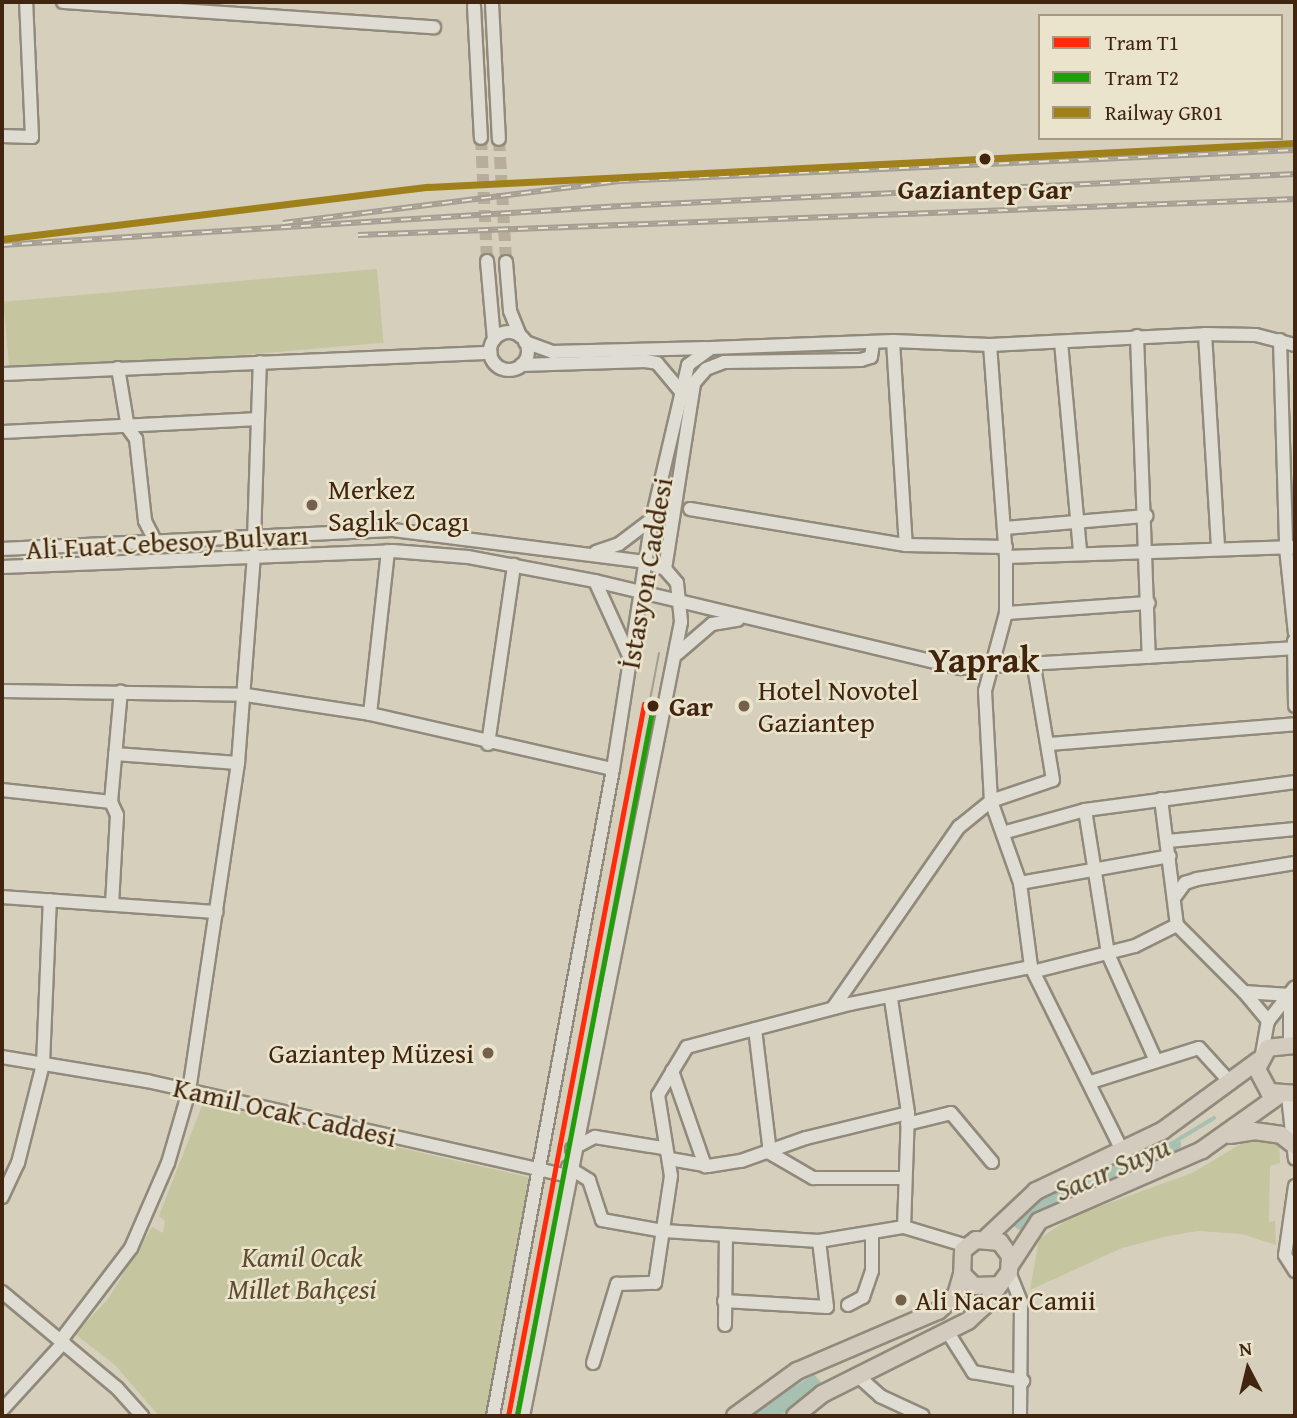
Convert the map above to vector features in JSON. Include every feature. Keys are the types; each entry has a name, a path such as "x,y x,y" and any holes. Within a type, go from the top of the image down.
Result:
{"main road":[{"path":"735,1416 797,1371 938,1311 956,1295 962,1274 961,1258 967,1246 986,1238 1036,1191 1123,1152 1231,1083 1275,1044 1293,1044"},
{"path":"1260,1057 1263,1086 1287,1095"},
{"path":"803,1414 858,1376 968,1321 998,1285 1039,1221 1224,1136 1287,1095"},
{"path":"1224,1136 1254,1131 1281,1135 1294,1152"},
{"path":"986,1238 1006,1248 1010,1268"},
{"path":"962,1274 974,1286 998,1285"}],"street":[{"path":"2,136 32,137 26,2"},
{"path":"63,2 434,27"},
{"path":"492,3 499,139"},
{"path":"474,6 481,138"},
{"path":"487,261 494,340 491,353"},
{"path":"506,262 510,311 523,339 521,365"},
{"path":"494,340 505,333 552,352 893,341 990,345 1205,334 1280,340 1295,345"},
{"path":"1205,334 1218,549"},
{"path":"1137,336 1150,657"},
{"path":"1280,340 1291,548 1295,706"},
{"path":"893,341 906,545"},
{"path":"665,569 694,383 706,369 724,362 861,360 871,357 873,342"},
{"path":"1060,342 1080,552"},
{"path":"990,345 1006,552 1006,613 987,669 991,801 1006,832 1020,883 1034,969 1123,1152"},
{"name":"İstasyon Caddesi","path":"493,1416 613,769 652,519 688,365 711,348"},
{"path":"491,353 504,369 521,365 645,361 657,363 681,392"},
{"path":"2,374 491,353"},
{"path":"254,539 260,362"},
{"path":"118,368 128,428 136,439 145,521 155,541"},
{"path":"2,432 128,428 258,419"},
{"path":"690,509 906,545 1006,552 1291,548"},
{"path":"1005,528 1146,516"},
{"path":"589,553 619,544 652,519"},
{"name":"Ali Fuat Cebesoy Bulvarı","path":"2,549 254,539 393,530 589,553 645,562 665,569"},
{"path":"2,567 388,551 514,565 683,601 937,663 987,669 1150,657 1294,642"},
{"path":"370,714 388,551"},
{"path":"2,1410 62,1341 131,1248 169,1163 189,1091 238,763 246,695 254,555"},
{"path":"488,744 514,565"},
{"name":"İstasyon Caddesi","path":"523,1416 572,1149 683,601 665,569"},
{"path":"595,581 631,660"},
{"path":"1006,613 1149,603"},
{"path":"673,660 712,624 753,620"},
{"path":"833,1008 921,876 959,827 991,801 1053,780 1034,667"},
{"path":"2,691 246,695 370,714 488,744 613,769"},
{"path":"112,904 117,815 111,803 121,691"},
{"path":"1049,744 1188,737 1295,724"},
{"path":"115,754 238,763"},
{"path":"1006,832 1085,810 1295,782"},
{"path":"2,790 111,803"},
{"path":"1161,799 1177,925 1244,992 1268,1021"},
{"path":"1085,810 1091,867 1108,954 1156,1061"},
{"path":"1168,841 1295,829"},
{"path":"1020,883 1091,867 1170,856"},
{"path":"1174,898 1185,883 1197,879 1295,863"},
{"path":"2,897 216,912"},
{"path":"2,1197 18,1163 43,1064 50,900"},
{"path":"593,1363 617,1284 656,1283 664,1231 666,1154 658,1096 687,1047 833,1008 891,999 1108,954 1166,935 1177,925"},
{"path":"1244,992 1292,991"},
{"path":"1260,1057 1268,1021 1292,991"},
{"path":"1292,991 1293,1044"},
{"path":"891,999 907,1119 904,1227"},
{"path":"755,1029 771,1153"},
{"path":"1091,1082 1199,1048 1231,1083"},
{"name":"Kamil Ocak Caddesi","path":"2,1057 189,1091 537,1170 568,1171"},
{"path":"672,1071 705,1166"},
{"path":"1287,1095 1294,1152"},
{"path":"572,1149 595,1137 705,1166 771,1153 806,1138 951,1113 992,1162"},
{"path":"771,1153 813,1178 905,1178"},
{"path":"568,1171 589,1180 602,1220 664,1231 820,1241 904,1227 967,1246"},
{"path":"1295,1186 1291,1230 1284,1255 1295,1271"},
{"path":"848,1306 863,1297 873,1271 872,1234"},
{"path":"725,1325 726,1236"},
{"path":"724,1301 827,1307 820,1241"},
{"path":"1010,1268 1021,1302 1023,1381 1020,1416"},
{"path":"2,1292 62,1341 142,1416"},
{"path":"947,1332 973,1372 1023,1381"},
{"path":"858,1376 880,1396 923,1416"}],"green space":[{"path":"377,269 383,343 10,375 3,302"},
{"name":"Kamil Ocak Millet Bahçesi","path":"203,1103 532,1178 490,1416 159,1416 115,1365 75,1334 108,1299 152,1227 163,1233 165,1221 159,1216"},
{"path":"1256,1135 1279,1136 1280,1163 1270,1166 1269,1222 1275,1221 1276,1245 1242,1234 1197,1231 1164,1237 1122,1248 1030,1290 1039,1239 1073,1216 1192,1173"}],"shaded area":[{"path":"1181,1141 1181,1147 1167,1156 1060,1200 1021,1231 1010,1224 1030,1206 1067,1187"},
{"path":"814,1374 826,1389 779,1416 748,1416"}],"waterway":[{"name":"Sacır Suyu","path":"1074,1181 1166,1147 1214,1118"}],"tunnel":[{"path":"481,138 487,261"},
{"path":"499,139 506,262"}],"tram line":[{"path":"649,705 659,653"},
{"name":"T1","path":"508,1416 644,704"},
{"name":"T2","path":"517,1416 653,706"}],"railway":[{"path":"283,223 619,181 1295,150"},
{"path":"2,245 621,206 1295,174"},
{"path":"358,235 1295,199"}],"rail line":[{"name":"GR01","path":"2,239 428,187 1295,143"}],"place":[{"name":"Gaziantep Gar","path":"985,159"},
{"name":"Merkez Saglık Ocagı","path":"312,505"},
{"name":"Gar","path":"653,706"},
{"name":"Hotel Novotel Gaziantep","path":"744,706"},
{"name":"Gaziantep Müzesi","path":"488,1053"},
{"name":"Ali Nacar Camii","path":"901,1300"}],"district":[{"name":"Yaprak","path":"984,660"}]}
